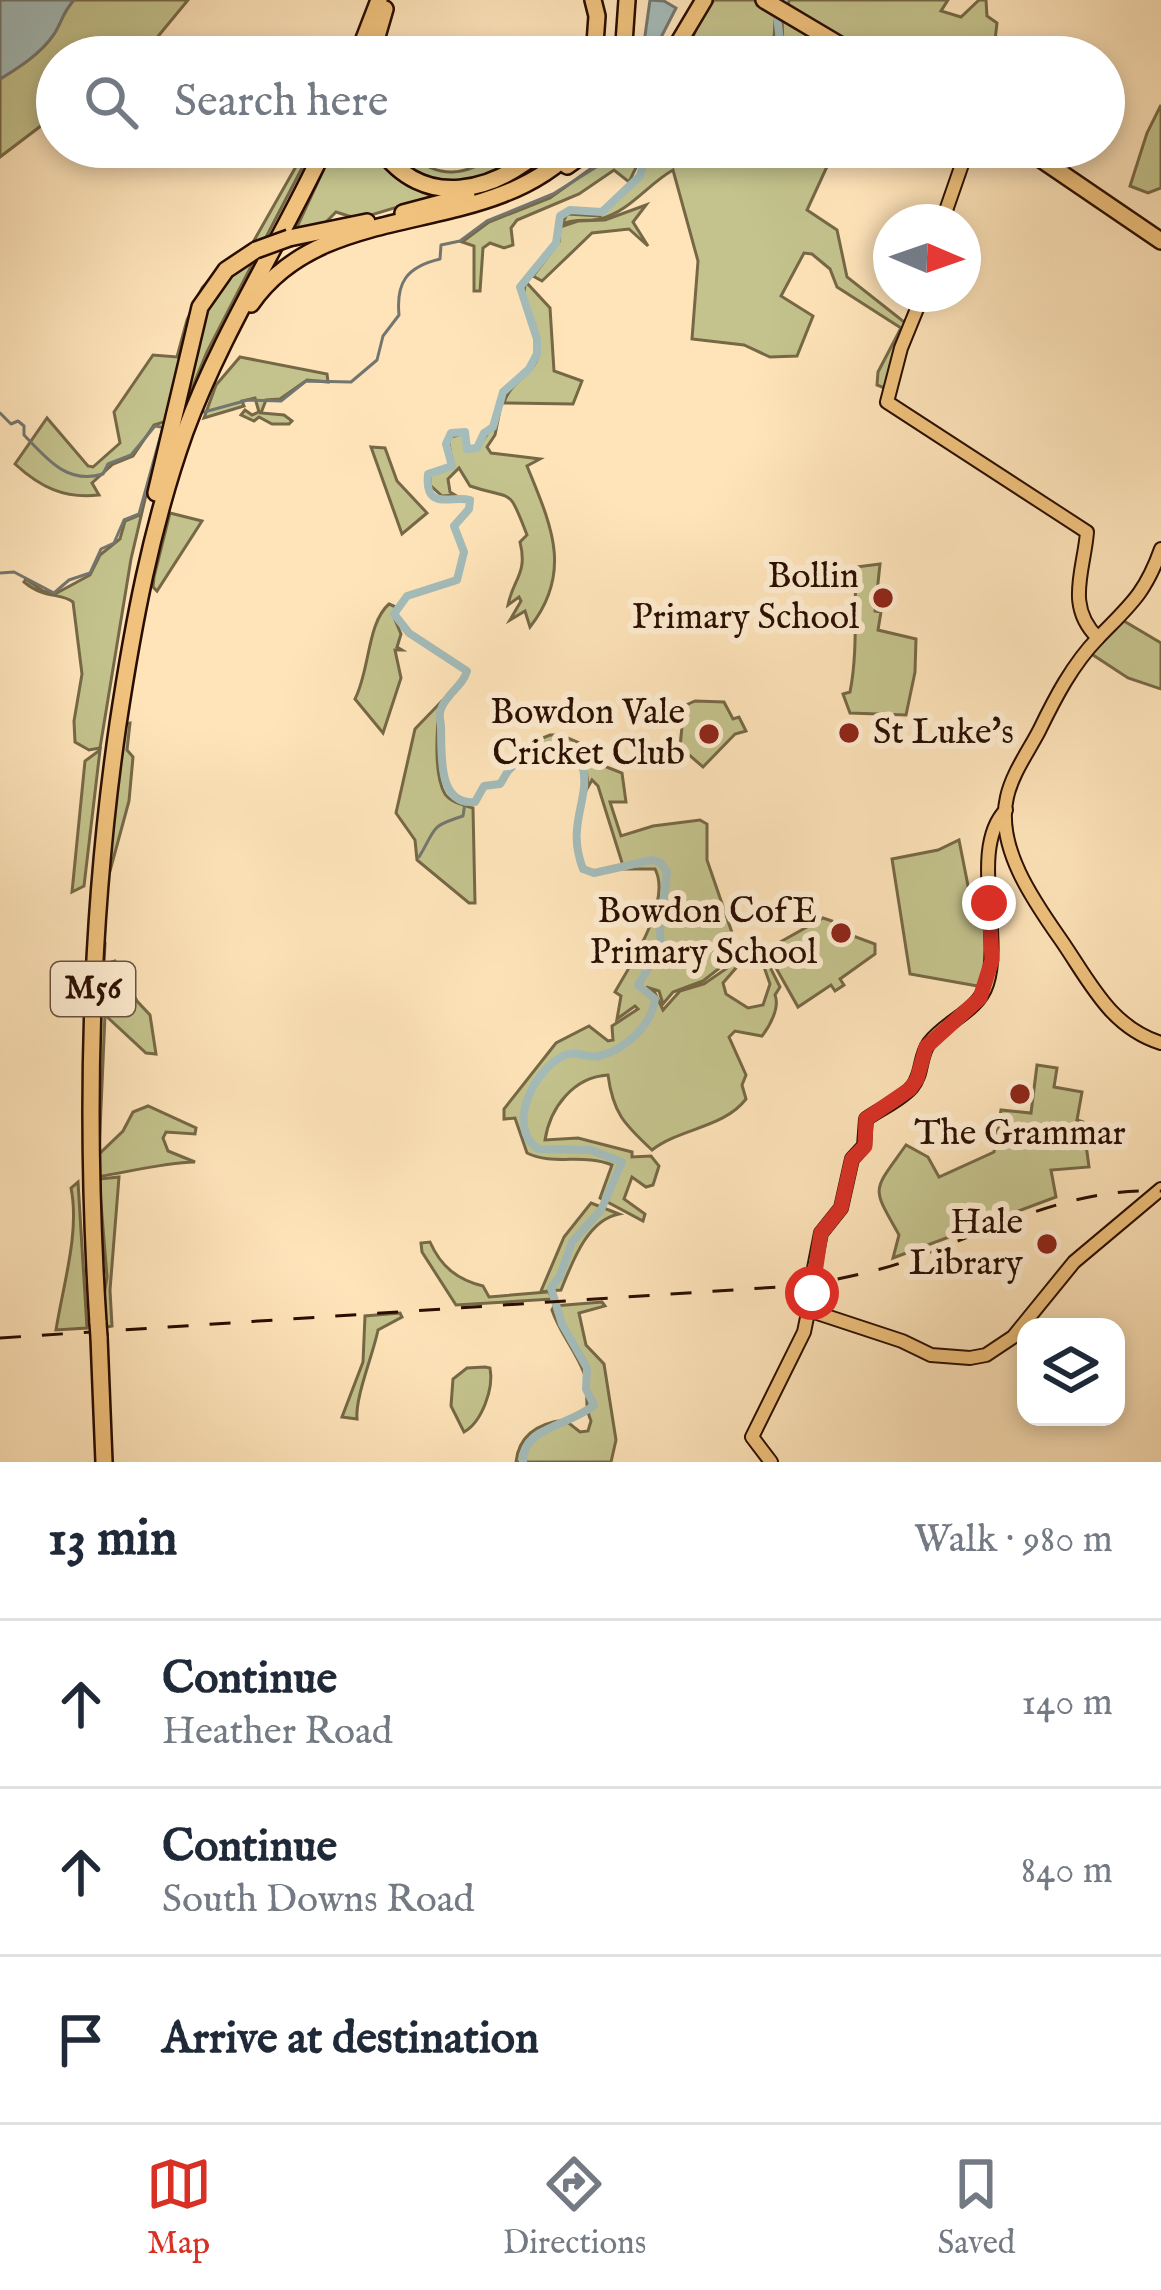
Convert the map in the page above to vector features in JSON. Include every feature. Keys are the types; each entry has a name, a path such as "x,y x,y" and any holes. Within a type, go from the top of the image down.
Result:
{"highway":[{"path":"371,36 384,0"},
{"path":"592,0 596,36"},
{"path":"614,36 617,0"},
{"path":"624,36 627,0"},
{"path":"683,36 704,0"},
{"path":"773,5 825,36"},
{"name":"M56","path":"142,555 165,471 204,368 310,168"},
{"name":"M56","path":"95,1330 90,1094 100,881 132,640 166,493 193,412 311,168"},
{"path":"399,168 425,185 452,189 499,178 514,168"},
{"path":"383,219 485,189 521,168"},
{"name":"M56","path":"100,1462 83,1094 92,897 111,727 142,555 197,315 221,275 256,250 289,238 458,204 496,191 535,168"},
{"name":"M56","path":"166,493 226,350 254,300 283,268 342,238 469,208 523,188 552,168"},
{"path":"523,188 564,168"},
{"path":"1054,168 1161,241"}],"main road":[{"path":"948,204 961,168"},
{"path":"916,312 886,402 1084,529 1078,599 1083,622 1098,638"},
{"path":"1161,549 1146,586 1122,619 1098,638 1059,691 1016,775 1006,810 1017,871 1031,900 1120,1022 1161,1043"},
{"path":"770,1462 752,1437 811,1311 813,1274 824,1228 841,1208 852,1159 865,1146 866,1119 910,1089 926,1047 987,986 993,939 989,874 993,838 1000,814 1006,810"},
{"path":"811,1311 931,1354 986,1355 1010,1340 1075,1262 1158,1196"}],"shaded area":[{"path":"74,0 188,0 158,36 52,36"},
{"path":"714,0 755,0 775,12 774,36 693,36"},
{"path":"789,0 948,0 941,11 961,17 979,0 986,0 987,16 997,23 995,36 837,36 788,7"},
{"path":"782,16 816,36 783,36"},
{"path":"36,54 36,130 0,157 0,79"},
{"path":"1161,105 1161,188 1148,193 1130,186"},
{"path":"295,168 302,168 263,243 220,271 170,420 154,425 133,456 113,464 92,483 99,495 53,490 15,464 47,418 88,466 93,467 120,443 114,412 153,355 177,357 202,288 223,264 252,244"},
{"path":"324,168 388,168 429,195 426,206 417,201 358,219 336,212 323,225 296,229"},
{"path":"409,168 452,172 506,168 485,180 427,182"},
{"path":"592,168 636,168 629,182 614,170 579,194 517,220 511,228 513,245 504,248 490,243 483,248 480,291 474,291 474,246 462,242 489,222 550,198"},
{"path":"643,168 826,168 807,210 837,230 847,277 873,297 873,310 837,287 830,269 804,253 781,296 813,316 797,356 770,357 744,345 692,339 698,261 673,170 610,215 562,224 567,214 600,216 640,177"},
{"path":"646,205 633,222 648,246 629,229 592,233 542,281 533,276 559,242 560,227 605,220"},
{"path":"258,253 207,352 179,420 193,345 217,284"},
{"path":"526,282 550,308 554,371 582,381 573,404 504,403 538,356 538,339 525,299"},
{"path":"876,312 891,312 908,325 887,389 877,385 878,372 901,328"},
{"path":"240,357 327,374 328,382 307,380 280,399 266,400 261,413 284,415 292,421 289,424 241,415 245,410 252,415 259,412 255,398 204,418 216,385"},
{"path":"500,410 487,447 491,453 540,459 527,466 554,547 551,586 530,627 525,611 510,620 521,601 519,597 508,605 521,569 520,542 527,535 512,501 470,486 459,468 448,479 455,495 442,496 430,485 430,472 453,466 448,438 461,434 466,436 468,451 478,449"},
{"path":"371,447 385,448 397,481 427,513 402,534"},
{"path":"150,478 131,559 100,748 89,750 75,742 82,674 73,602 24,582 55,594 90,575 100,555 120,539 125,521 140,515"},
{"path":"170,513 202,521 157,591 154,577"},
{"path":"880,564 878,630 916,639 906,715 850,713 843,694 850,692 852,677 856,567"},
{"path":"389,604 396,607 393,615 401,634 397,647 402,650 395,650 401,678 383,733 355,699 377,623"},
{"path":"1124,621 1161,643 1161,689 1128,678 1090,653"},
{"name":"Bowdon Vale Cricket Club","path":"695,701 724,702 746,731 735,734 703,767 680,747 684,706"},
{"path":"440,703 441,785 451,800 473,808 475,903 417,860 415,840 396,813 415,729"},
{"path":"130,723 129,801 110,871 106,871 124,724"},
{"path":"550,735 593,749 599,764 622,773 626,802 610,802 621,836 653,826 700,820 707,824 707,860 739,953 703,981 673,992 663,1004 659,991 646,987 655,993 663,1010 680,991 704,984 749,953 723,983 726,994 748,1008 763,1005 770,984 763,964 769,965 780,987 762,1036 735,1031 729,1037 746,1075 742,1085 746,1099 726,1116 652,1150 621,1117 608,1075 574,1088 558,1106 545,1140 578,1138 632,1152 632,1157 651,1156 659,1166 653,1185 646,1187 632,1177 624,1199 645,1214 643,1221 600,1198 612,1165 527,1153 515,1118 504,1119 504,1109 556,1043 589,1026 613,1040 612,1026 638,1009 635,1006 617,1019 621,996 615,992 647,932 658,898 655,869 624,869 598,786 592,780 588,787 580,759 572,753 551,751 513,763 518,744"},
{"path":"100,750 84,886 72,892 85,761"},
{"path":"959,840 973,911 988,909 990,919 983,987 910,974 892,859 938,850"},
{"name":"Bowdon CofE Primary School","path":"823,918 837,930 875,944 875,954 840,979 844,985 835,991 831,985 798,1007 766,950"},
{"path":"105,944 104,964 115,961 150,1015 156,1054 146,1053 105,1015 99,1154 123,1131 133,1112 148,1106 196,1128 195,1134 166,1132 163,1138 168,1151 195,1162 96,1177 100,946"},
{"path":"1037,1065 1057,1068 1054,1087 1082,1092 1077,1120 1083,1122 1089,1167 1051,1170 1056,1197 893,1258 899,1235 879,1189 906,1145 928,1157 939,1177 994,1152 1001,1110 1031,1113"},
{"path":"119,1177 110,1290 112,1326 107,1327 102,1307 107,1277 99,1179"},
{"path":"78,1182 87,1328 56,1330 72,1240 71,1188"},
{"path":"591,1203 619,1214 589,1234 561,1290 548,1291 553,1299 456,1305 422,1252 421,1243 430,1242 445,1265 483,1286 489,1297 547,1292 541,1291 564,1237"},
{"path":"602,1302 605,1306 579,1313 586,1345 604,1364 616,1440 611,1462 516,1462 521,1444 539,1427 565,1420 580,1432 588,1431 591,1421 584,1373 552,1310 554,1306"},
{"path":"400,1313 402,1317 378,1330 357,1419 342,1417 363,1362 365,1316"},
{"path":"467,1368 490,1368 491,1376 488,1394 476,1421 464,1432 451,1406 453,1379"}],"water":[{"path":"0,0 74,0 52,36 36,36 36,53 0,79"},
{"path":"650,0 676,8 662,36 645,36"}],"waterway":[{"path":"779,36 777,17 783,0"},
{"path":"204,412 248,400 281,401 306,381 351,382 377,360 383,336 399,315 399,294 406,278 440,259 441,245 460,241 487,221 553,194 595,168"},
{"path":"523,1462 525,1450 539,1434 594,1405 586,1389 587,1368 562,1324 551,1288 572,1242 601,1210 622,1162 591,1150 538,1149 524,1127 527,1100 552,1063 568,1054 594,1057 609,1053 636,1035 649,1018 655,999 638,985 661,947 667,872 652,860 594,873 583,869 577,825 584,777 582,764 575,760 557,755 527,758 509,770 500,784 484,786 475,802 454,796 444,776 440,714 467,671 409,633 394,614 407,596 457,580 464,552 454,526 469,509 470,500 435,498 428,474 452,466 446,444 451,433 465,432 467,449 477,448 493,427 503,392 529,369 537,354 537,339 520,287 556,243 560,216 570,210 602,212 640,176 642,168"},
{"path":"0,413 11,424 18,421 24,426 24,435 50,461 79,476 103,474 108,464 131,455 155,426 161,427"},
{"path":"0,573 14,572 54,593 69,580 90,573 101,549 114,543 124,520 139,514 163,427"},
{"path":"419,857 438,826 463,816 465,803"}],"railway":[{"path":"0,1338 808,1285 897,1264 1063,1203 1161,1191"}],"place":[{"name":"Bollin Primary School","path":"883,598"},
{"name":"St Luke's","path":"849,733"},
{"name":"Bowdon Vale Cricket Club","path":"709,734"},
{"name":"Bowdon CofE Primary School","path":"841,933"},
{"name":"The Grammar","path":"1020,1094"},
{"name":"Hale Library","path":"1047,1244"}],"route":[{"path":"812,1293 820,1238 841,1208 852,1159 865,1146 863,1124 910,1089 926,1047 984,992 992,960 989,903"}]}
